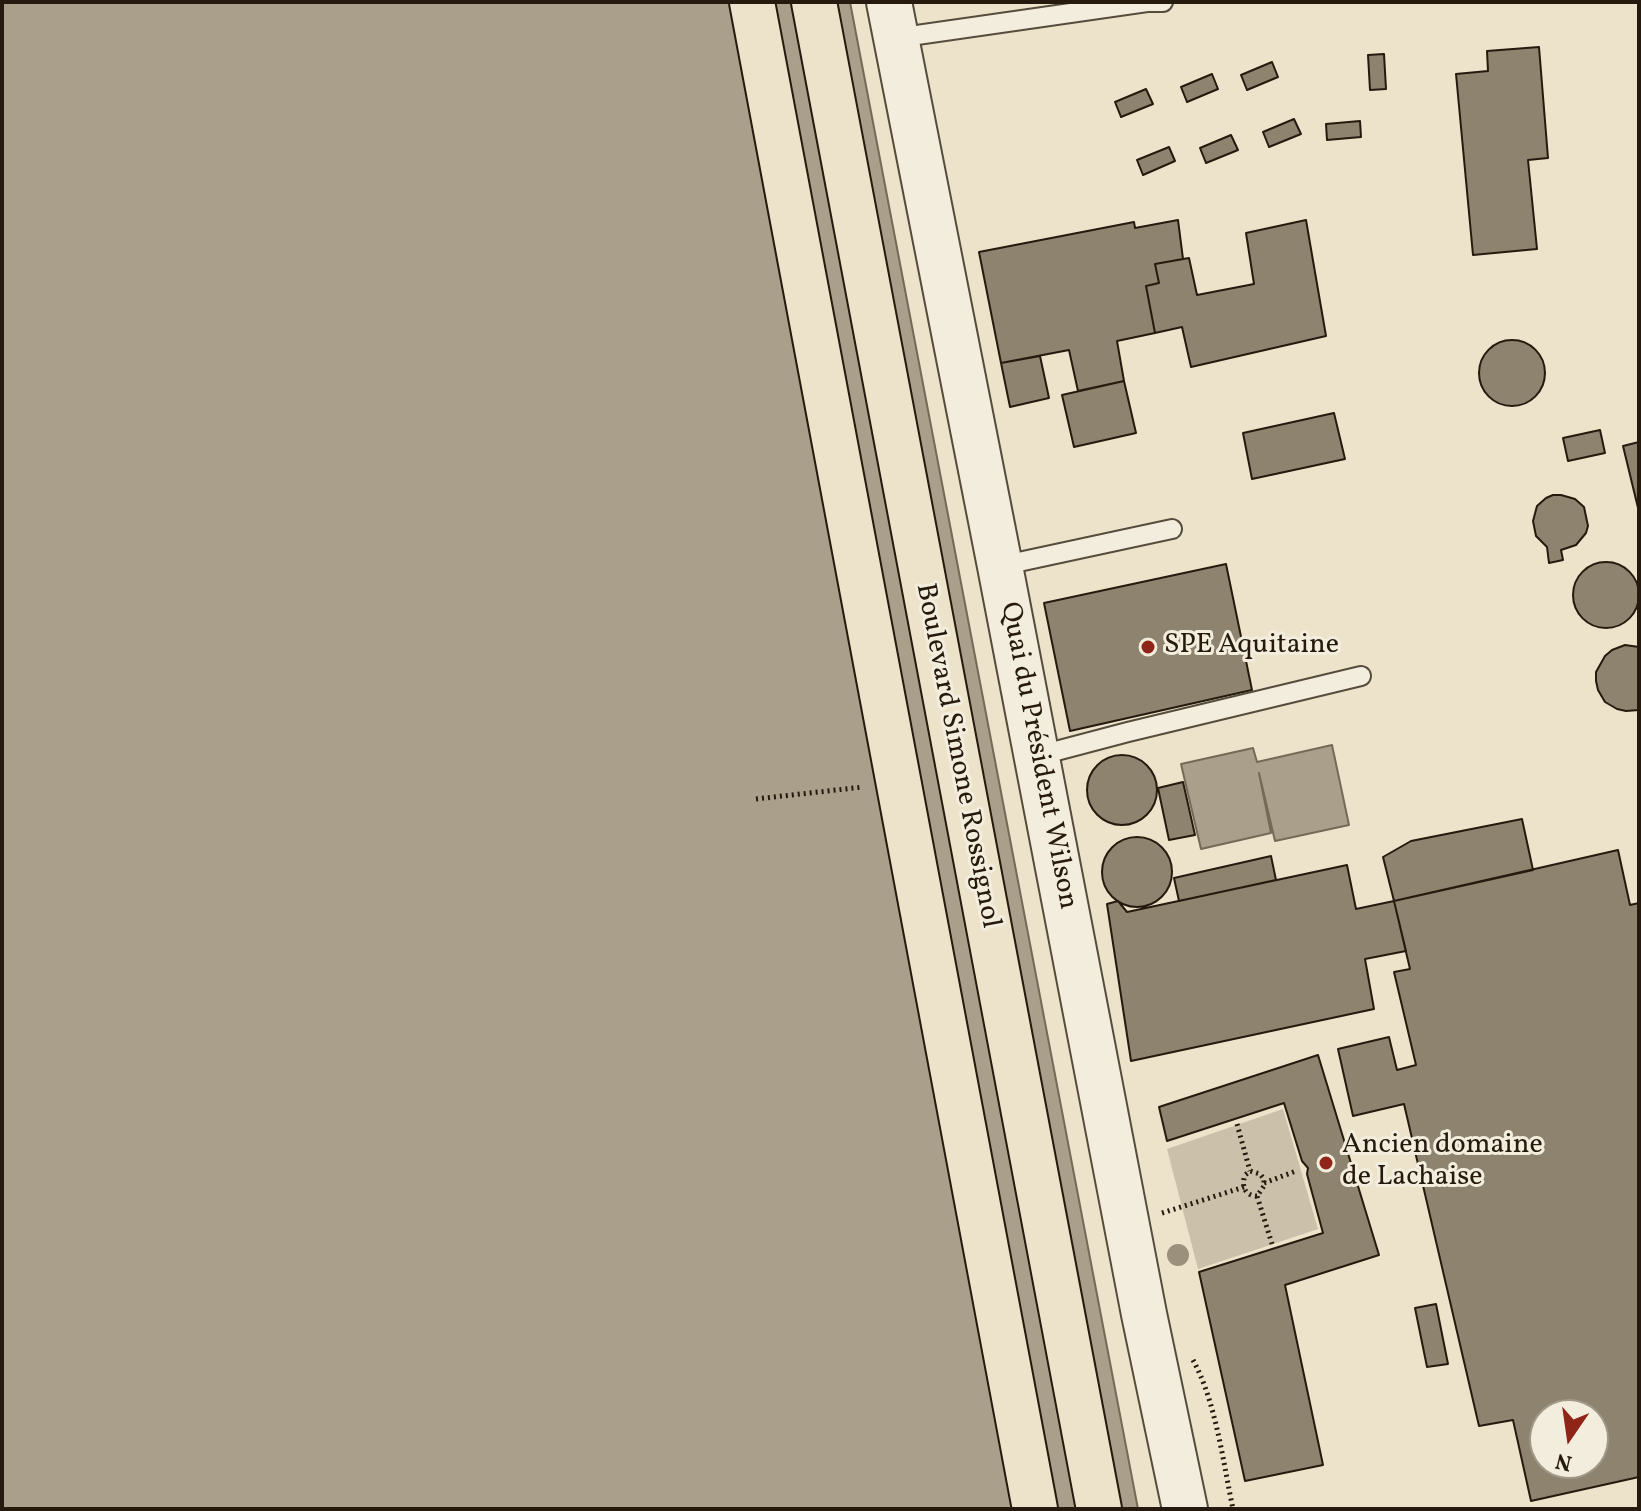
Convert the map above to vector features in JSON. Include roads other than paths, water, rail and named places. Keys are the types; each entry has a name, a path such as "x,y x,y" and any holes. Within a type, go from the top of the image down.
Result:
{"main road":[{"path":"752,2 1035,1509"},
{"name":"Boulevard Simone Rossignol","path":"814,2 1099,1509"}],"street":[{"name":"Quai du Président Wilson","path":"893,20 1144,1314 1185,1509"}],"lane":[{"path":"893,20 1163,2"},
{"path":"1000,566 1172,529"},
{"path":"1037,756 1361,676"}],"place":[{"name":"SPE Aquitaine","path":"1148,647"},
{"name":"Ancien domaine de Lachaise","path":"1326,1163"}]}
